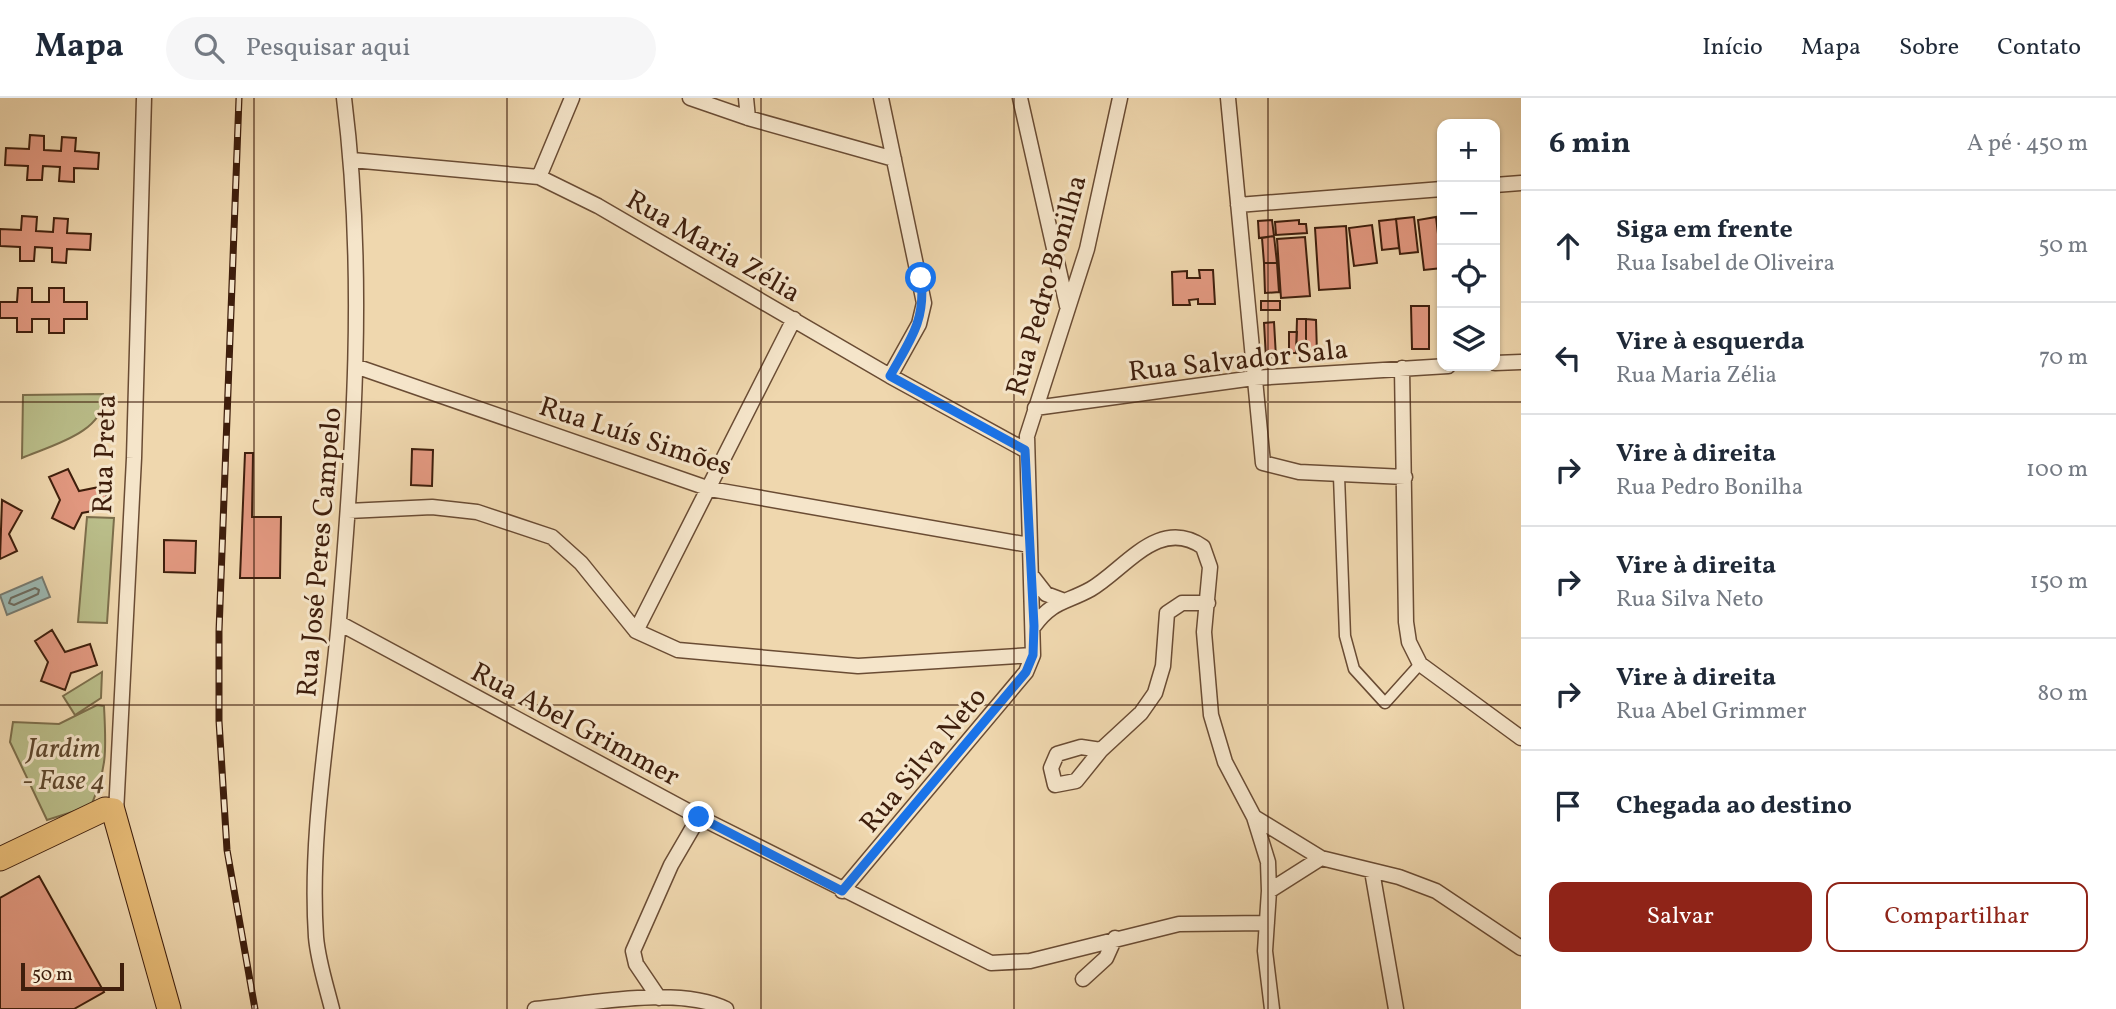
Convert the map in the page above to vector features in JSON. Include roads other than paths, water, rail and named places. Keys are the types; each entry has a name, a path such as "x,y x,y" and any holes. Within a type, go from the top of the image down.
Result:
{"main road":[{"path":"0,859 112,804"},
{"name":"Rua Preta","path":"112,804 169,1009"}],"street":[{"name":"Rua Preta","path":"112,804 134,458 144,98"},
{"name":"Rua José Peres Campelo","path":"332,1009 316,937 317,876 321,788 339,623 358,367 352,160 344,98"},
{"path":"539,177 572,98"},
{"path":"690,98 748,118 894,159"},
{"path":"746,98 748,118"},
{"path":"881,98 924,303 919,324 890,376"},
{"path":"1020,98 1067,307"},
{"name":"Rua Pedro Bonilha","path":"1033,655 1034,626 1025,450 1035,408 1087,249 1120,98"},
{"path":"1228,98 1260,454 1263,463 1270,467 1339,476 1405,477"},
{"name":"Rua Maria Zélia","path":"352,160 539,177 598,206 890,376 1025,450"},
{"path":"1500,185 1521,183"},
{"path":"1238,205 1437,189"},
{"path":"636,631 794,319"},
{"path":"1500,363 1521,362"},
{"name":"Rua Salvador Sala","path":"1035,408 1254,378 1437,366"},
{"name":"Rua Luís Simões","path":"358,367 710,489 1029,545"},
{"path":"1402,368 1406,622 1409,642 1420,664 1521,738"},
{"path":"1339,476 1345,636 1354,669 1385,703 1420,664"},
{"path":"348,511 432,507 477,512 552,537 581,563 636,631 678,650 858,666 1033,655"},
{"path":"1034,626 1048,608 1094,587 1133,554 1150,544 1168,539 1186,539 1195,542 1208,555 1210,567 1205,668 1211,715 1225,762 1254,817 1264,843 1269,891 1266,964 1272,1009"},
{"path":"1031,575 1046,594 1062,600"},
{"path":"1101,750 1081,747 1057,754 1051,768 1055,785 1076,780 1101,750 1141,713 1155,692 1163,666 1167,613 1182,603 1208,603"},
{"name":"Rua Abel Grimmer","path":"339,623 699,817 842,891 991,962 1030,961 1179,924 1267,923"},
{"name":"Rua Silva Neto","path":"842,891 1018,682 1033,655"},
{"path":"659,998 636,964 633,951 671,865 699,817"},
{"path":"1254,817 1321,858 1436,891 1521,948"},
{"path":"1269,891 1321,858"},
{"path":"1372,871 1396,1009"},
{"path":"1083,979 1106,958 1115,938"},
{"path":"535,1009 691,997 726,1009"}],"water":[{"path":"42,577 50,597 7,615 0,595"}],"railway":[{"path":"239,98 219,631 219,721 227,850 255,1009"}],"park label":[{"name":"Jardim - Fase 4","path":"64,763"}]}
